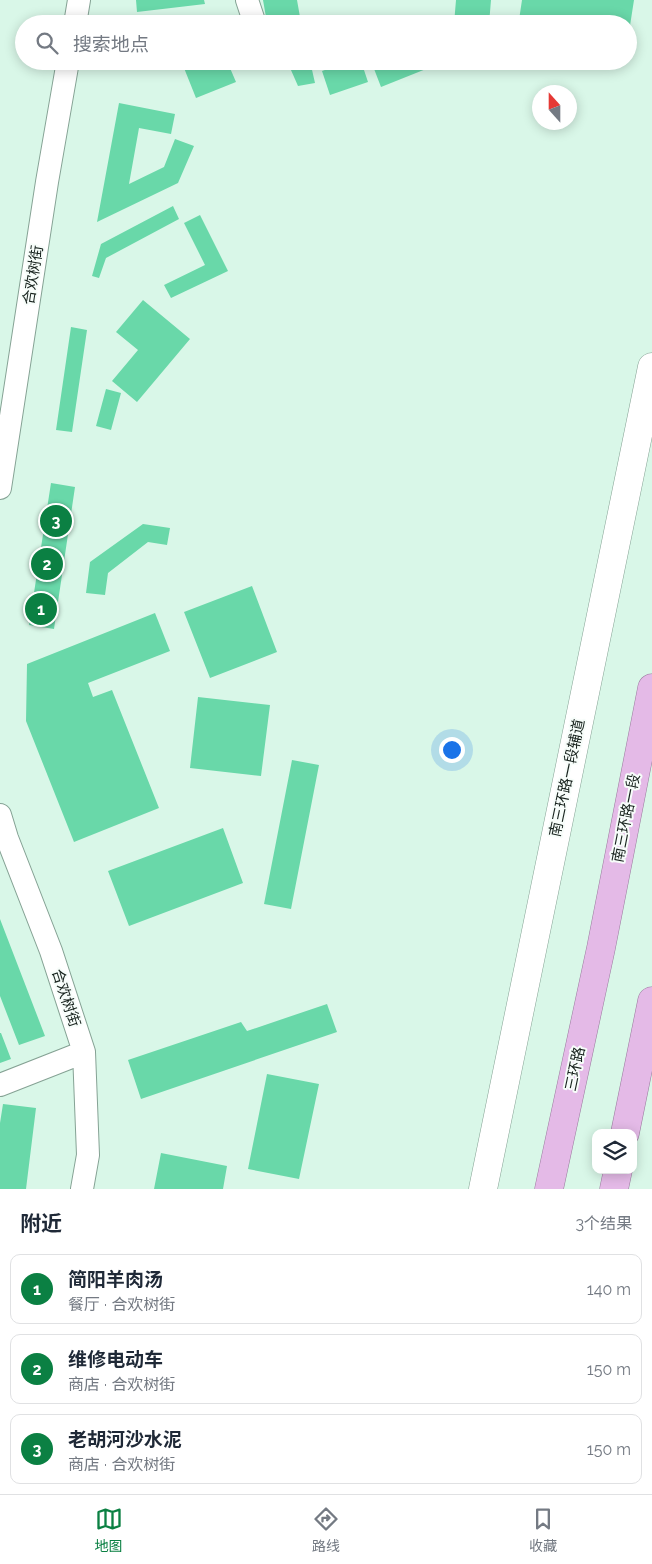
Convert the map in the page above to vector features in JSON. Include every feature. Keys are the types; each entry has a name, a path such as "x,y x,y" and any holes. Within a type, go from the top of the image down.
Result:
{"highway":[{"name":"南三环路一段","path":"601,948 652,688"},
{"name":"三环路","path":"549,1189 601,948"},
{"path":"626,1129 652,1000"},
{"path":"614,1189 617,1174"}],"main road":[{"name":"南三环路一段辅道","path":"483,1189 652,367"}],"street":[{"path":"76,15 79,0"},
{"path":"247,0 252,15"},
{"name":"合欢树街","path":"0,488 47,182 66,70"},
{"name":"合欢树街","path":"0,815 7,838 51,951 84,1052 88,1154 82,1189"},
{"path":"0,1084 84,1052"}],"building":[{"path":"136,0 204,0 205,4 137,12"},
{"path":"263,0 297,0 300,15 266,15"},
{"path":"456,0 491,0 490,15 455,15"},
{"path":"522,0 634,0 632,15 520,15"},
{"path":"185,70 231,70 236,82 196,98"},
{"path":"291,70 312,70 315,83 298,86"},
{"path":"364,70 368,82 330,95 322,71"},
{"path":"374,70 424,70 381,87"},
{"path":"119,103 175,114 171,134 139,128 129,184 164,167 175,139 194,146 178,183 97,222"},
{"path":"173,206 179,219 106,258 99,278 92,276 101,244"},
{"path":"200,215 228,271 171,298 164,285 205,265 184,223"},
{"path":"143,300 190,339 137,402 112,381 138,350 116,332"},
{"path":"71,327 87,330 72,432 56,430"},
{"path":"106,389 121,393 111,430 96,426"},
{"path":"51,483 75,487 54,629 29,625"},
{"path":"143,524 170,528 167,545 148,542 108,573 105,595 86,593 90,562"},
{"path":"252,586 277,652 210,678 184,612"},
{"path":"155,613 170,651 88,683 93,697 112,690 159,808 74,842 26,721 27,664"},
{"path":"198,697 270,705 261,776 190,768"},
{"path":"292,760 319,765 291,909 264,904"},
{"path":"223,828 243,883 129,926 108,871"},
{"path":"0,919 45,1036 19,1045 0,996"},
{"path":"327,1004 337,1032 141,1099 128,1060 241,1022 247,1031"},
{"path":"0,1033 11,1059 0,1063"},
{"path":"267,1074 319,1084 299,1179 248,1169"},
{"path":"3,1104 36,1108 26,1189 0,1189 0,1123"},
{"path":"161,1153 227,1166 223,1189 154,1189"}],"place":[{"name":"老胡河沙水泥","path":"56,521"},
{"name":"维修电动车","path":"47,564"},
{"name":"简阳羊肉汤","path":"41,609"}]}
